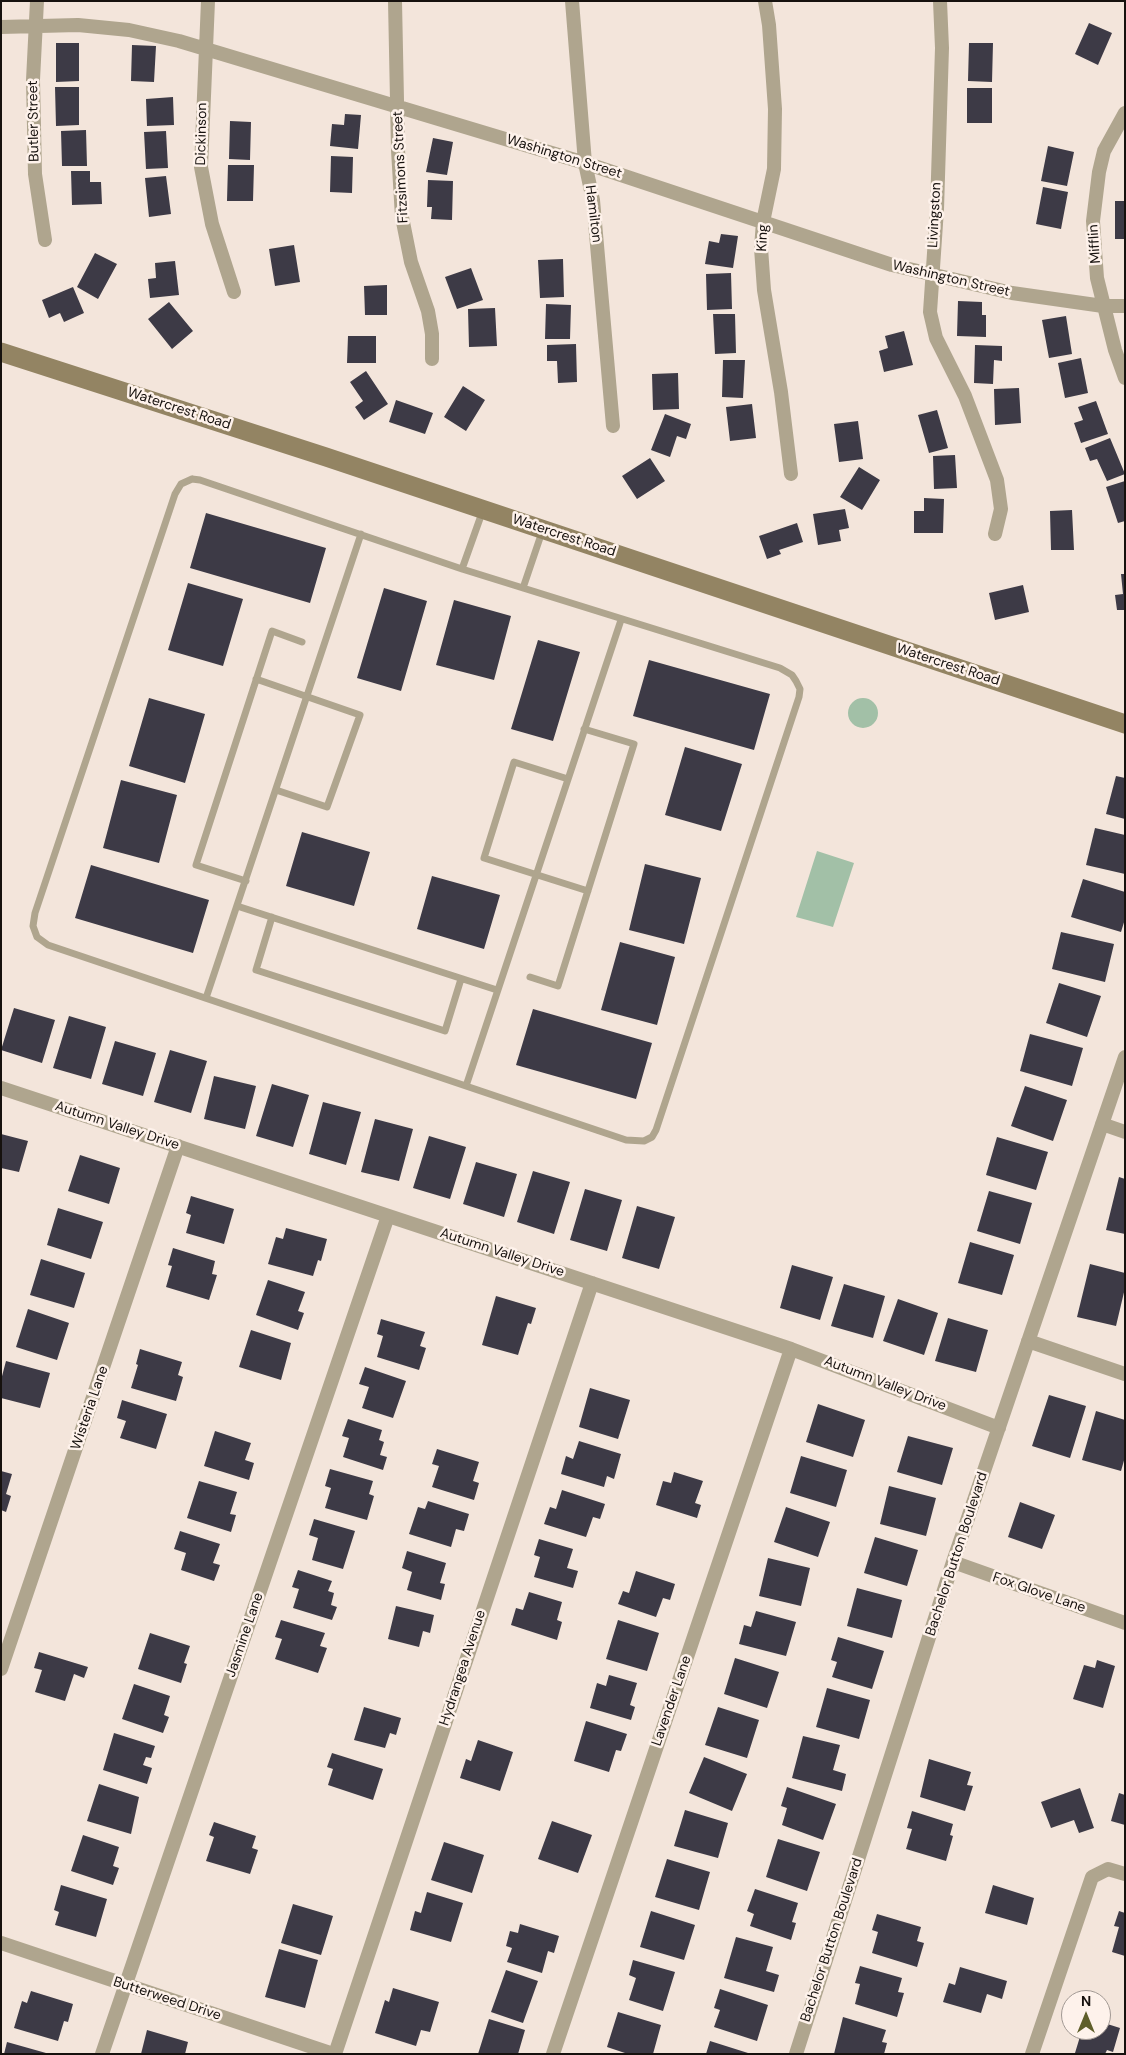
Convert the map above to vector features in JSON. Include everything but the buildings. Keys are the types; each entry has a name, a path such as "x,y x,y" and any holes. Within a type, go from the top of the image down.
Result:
{"street":[{"name":"Butler Street","path":"36,1 33,80 35,174 45,240"},
{"name":"Dickinson","path":"208,1 201,167 212,224 234,292"},
{"name":"Fitzsimons Street","path":"395,1 402,217 411,262 429,319 432,334 432,359"},
{"name":"Hamilton","path":"572,1 585,163 593,200 613,426"},
{"name":"King","path":"766,1 775,109 774,169 763,222 761,248 764,290 781,392 791,474"},
{"name":"Livingston","path":"940,1 942,48 937,209 930,312 936,338 965,396 996,480 1001,509 995,534"},
{"name":"Washington Street","path":"1,27 78,25 129,30 205,48 585,163 883,263 932,276 1012,293 1103,306 1125,306"},
{"name":"Mifflin","path":"1125,113 1104,151 1093,221 1097,278 1103,306 1125,378"},
{"name":"Watercrest Road","path":"1,352 543,529 1125,724"},
{"name":"Bachelor Button Boulevard","path":"796,2054 953,1562 1125,1057"},
{"name":"Autumn Valley Drive","path":"1,1088 791,1349 999,1428"},
{"path":"1102,1124 1125,1132"},
{"name":"Wisteria Lane","path":"1,1669 178,1146"},
{"name":"Jasmine Lane","path":"102,2054 388,1216"},
{"name":"Hydrangea Avenue","path":"334,2054 592,1283"},
{"path":"1028,1342 1125,1374"},
{"name":"Lavender Lane","path":"553,2054 791,1349"},
{"name":"Fox Glove Lane","path":"953,1562 1125,1623"},
{"path":"1032,2054 1092,1877 1108,1869 1125,1874"},
{"name":"Butterweed Drive","path":"1,1943 334,2054"}],"lane":[{"path":"187,480 200,480 462,569 780,668 792,675 800,689 799,697 659,1121 652,1137 644,1141 636,1142 466,1086 43,943 37,937 33,926 44,885 178,488 187,480"},
{"path":"462,569 483,510"},
{"path":"524,588 543,529"},
{"path":"206,998 361,534"},
{"path":"466,1086 621,620"},
{"path":"246,881 196,866 272,631 302,642"},
{"path":"256,679 360,714 326,807 276,790"},
{"path":"530,977 558,986 634,744 584,729"},
{"path":"568,779 514,762 484,858 588,891"},
{"path":"237,906 497,990"},
{"path":"272,917 256,970 445,1031 461,978"}],"green space":[{"path":"863,698 874,702 878,713 874,724 863,728 852,724 848,713 852,702"},
{"path":"817,851 854,863 833,927 796,917"}]}
